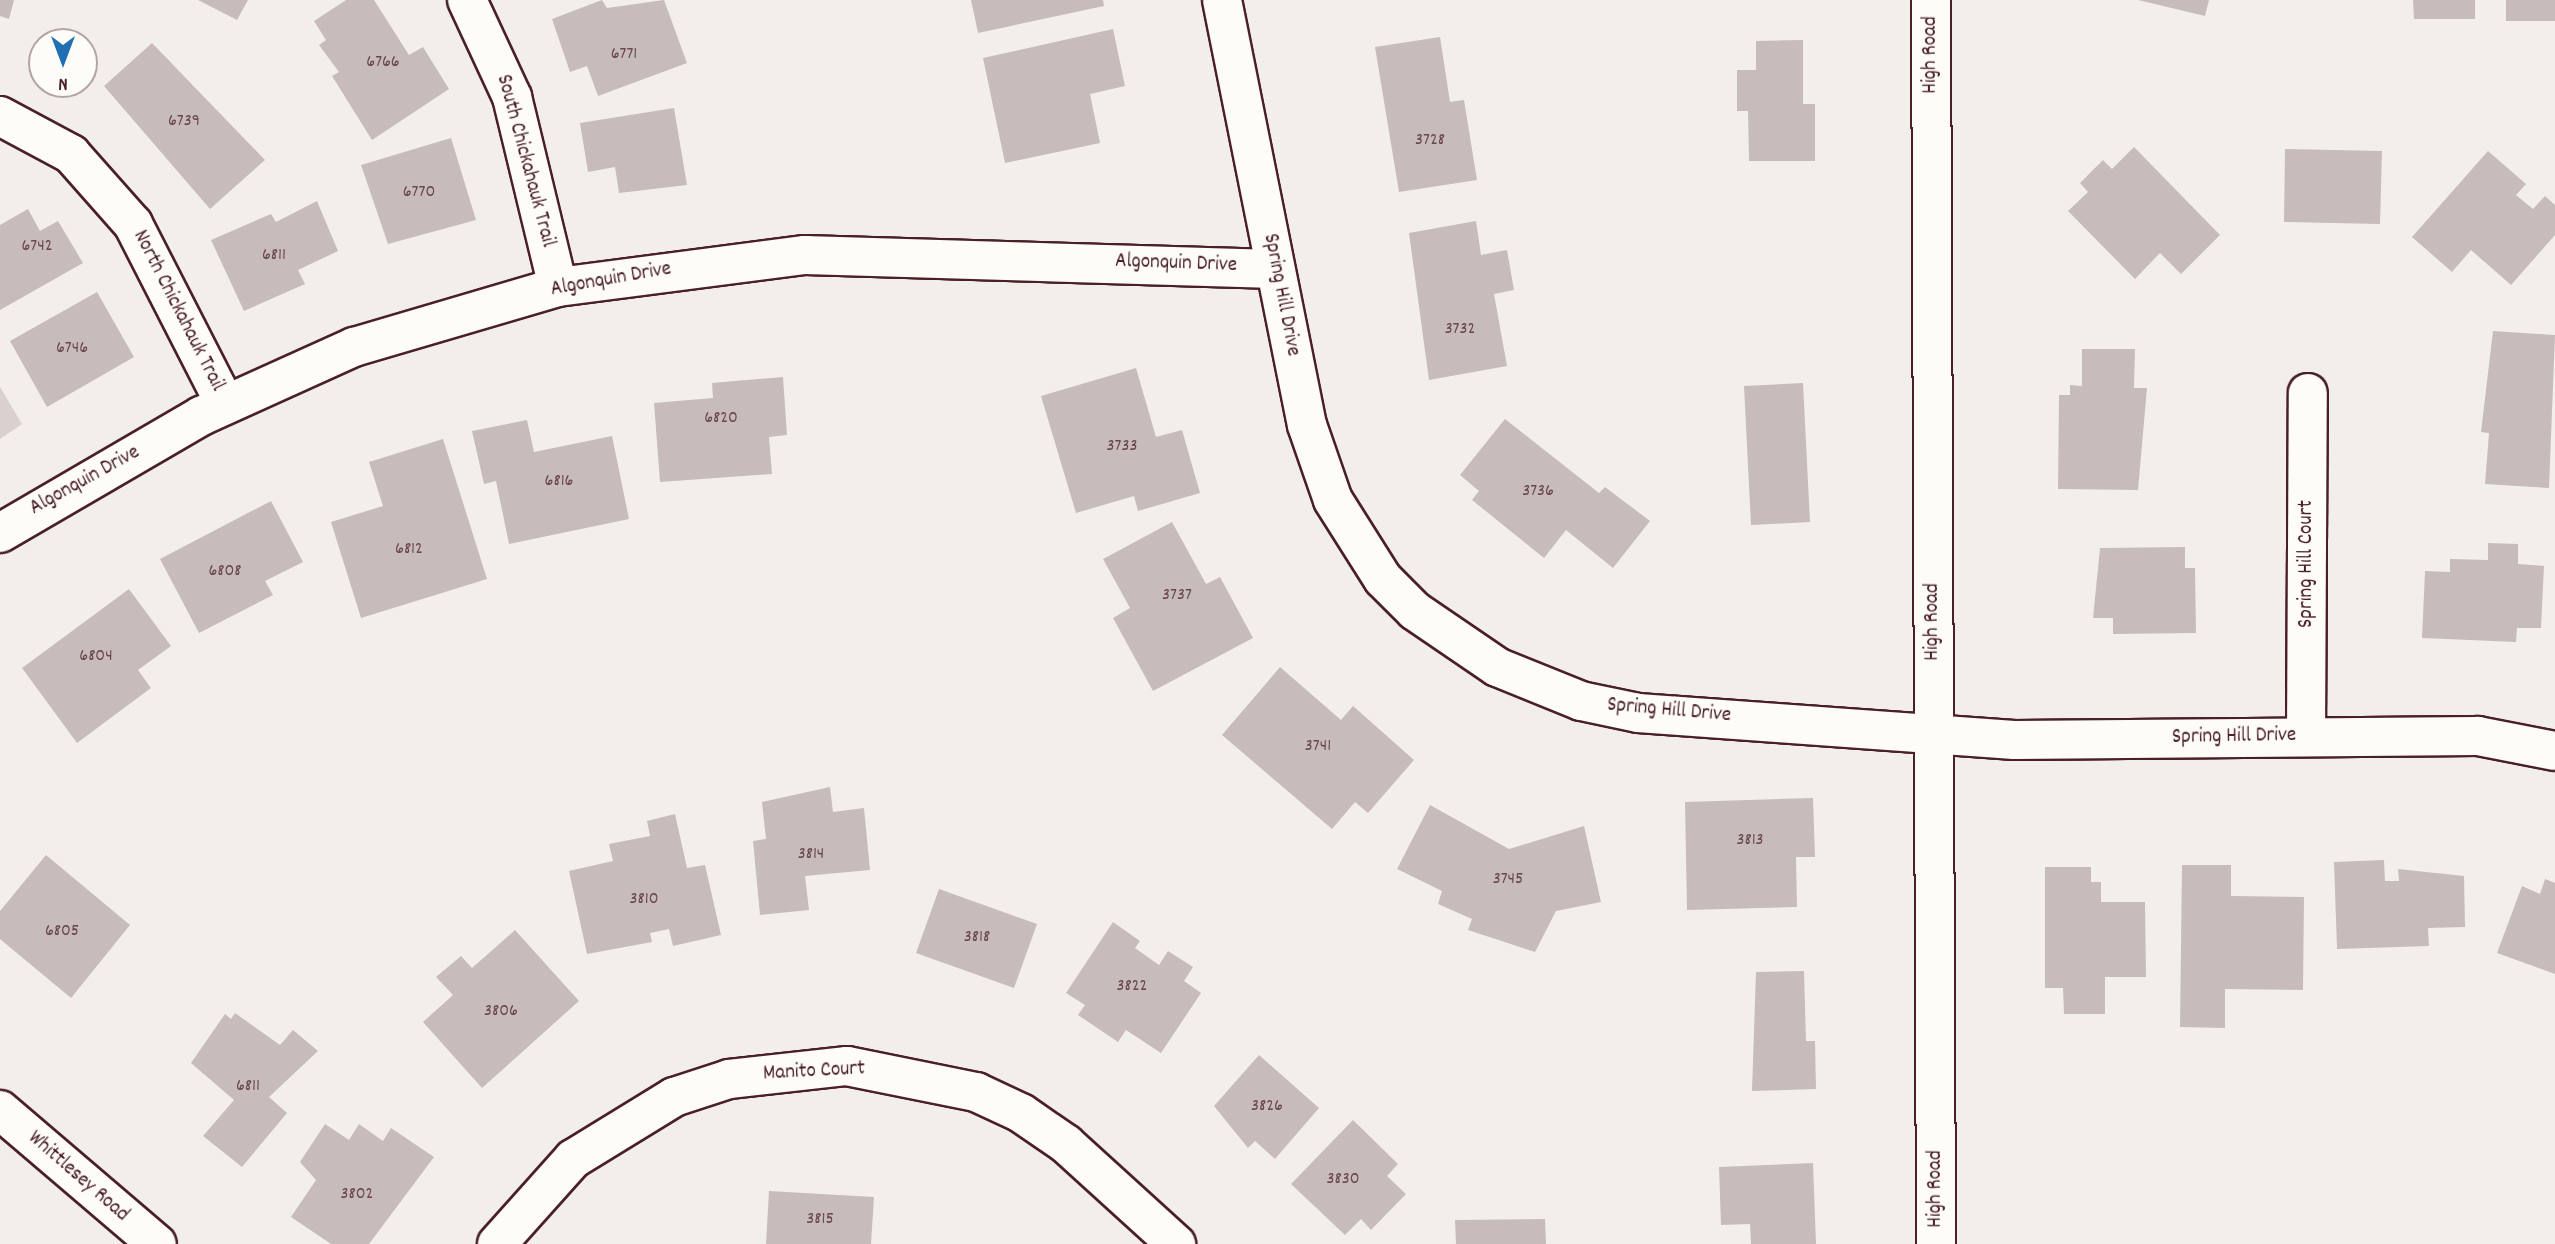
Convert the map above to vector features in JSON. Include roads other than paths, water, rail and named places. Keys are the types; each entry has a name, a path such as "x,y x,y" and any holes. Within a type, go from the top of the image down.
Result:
{"street":[{"name":"South Chickahauk Trail","path":"467,0 512,97 558,287"},
{"name":"Spring Hill Drive","path":"1222,0 1307,425 1333,500 1383,579 1454,640 1534,685 1638,713 1934,731 2014,740 2478,736 2555,751"},
{"name":"High Road","path":"1931,0 1936,1244"},
{"name":"North Chickahauk Trail","path":"0,116 71,154 133,224 225,404"},
{"name":"Algonquin Drive","path":"0,534 225,404 354,346 558,287 805,255 1275,269"},
{"name":"Spring Hill Court","path":"2306,736 2308,393"},
{"name":"Manito Court","path":"497,1244 573,1160 674,1097 729,1079 847,1066 902,1072 976,1092 1021,1112 1066,1144 1176,1244"},
{"name":"Whittlesey Road","path":"0,1110 157,1244"}]}
